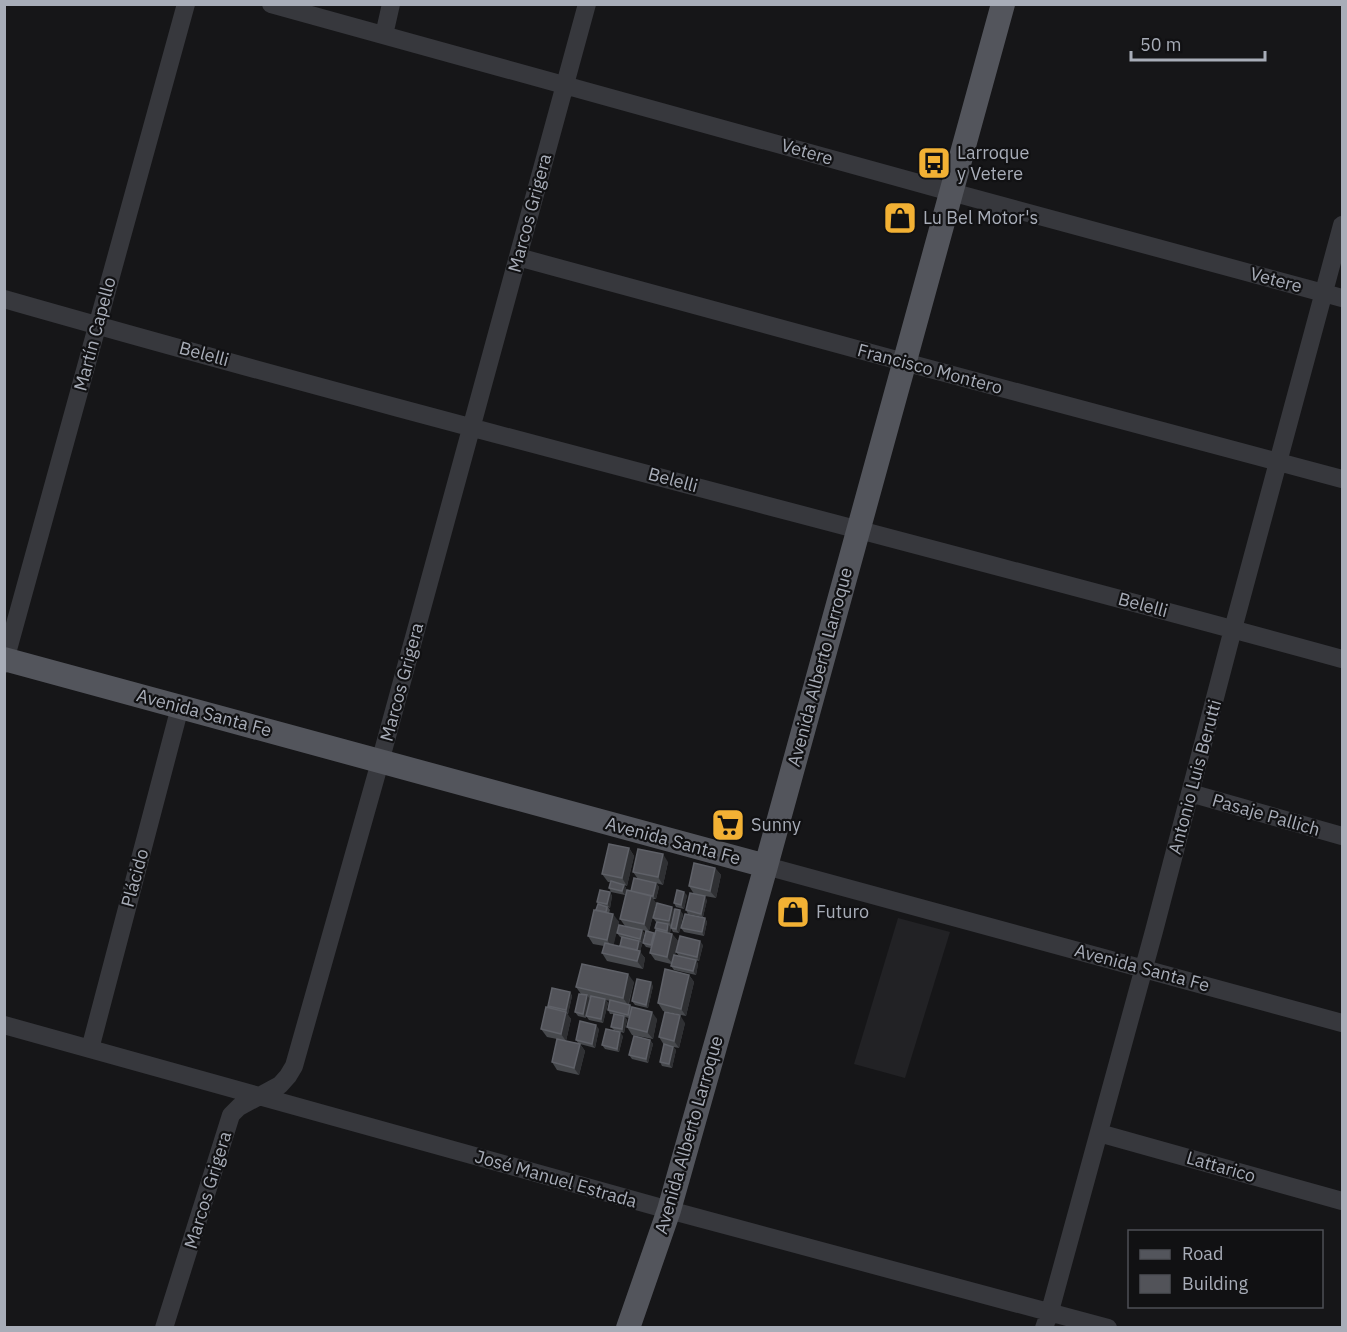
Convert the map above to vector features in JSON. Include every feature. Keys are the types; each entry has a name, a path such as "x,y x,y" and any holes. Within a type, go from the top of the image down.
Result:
{"main road":[{"name":"Avenida Alberto Larroque","path":"628,1328 669,1210 1003,4"},
{"name":"Avenida Santa Fe","path":"5,661 766,866"}],"street":[{"name":"Martín Capello","path":"5,661 186,4"},
{"name":"Vetere","path":"271,4 1342,298"},
{"path":"384,35 391,4"},
{"name":"Marcos Grigera","path":"164,1328 231,1115 239,1107 280,1084 294,1066 380,762 587,4"},
{"name":"Antonio Luis Berutti","path":"1047,1319 1144,969 1342,225"},
{"name":"Francisco Montero","path":"518,256 1342,479"},
{"name":"Belelli","path":"4,298 472,426 1342,658"},
{"name":"Plácido","path":"90,1049 180,707"},
{"name":"Pasaje Pallich","path":"1190,793 1342,836"},
{"name":"Avenida Santa Fe","path":"766,866 1342,1023"},
{"name":"José Manuel Estrada","path":"4,1025 669,1210 1047,1319 1108,1328"},
{"name":"Lattarico","path":"1099,1133 1342,1201"}],"shaded area":[{"path":"898,918 950,932 905,1078 854,1064"}],"building":[{"path":"609,844 629,848 622,878 602,874"},
{"path":"638,849 663,854 658,877 633,872"},
{"path":"694,863 715,868 710,891 689,886"},
{"path":"634,878 656,883 653,896 631,891"},
{"path":"611,881 624,885 622,891 609,888"},
{"path":"600,890 610,892 607,904 597,902"},
{"path":"627,890 651,896 644,924 620,919"},
{"path":"677,890 684,892 681,905 674,903"},
{"path":"690,893 705,896 701,914 686,910"},
{"path":"657,903 672,907 669,921 653,918"},
{"path":"598,904 607,907 606,912 596,910"},
{"path":"675,909 680,910 676,929 671,928"},
{"path":"594,910 613,914 607,940 588,936"},
{"path":"685,914 705,918 702,932 681,928"},
{"path":"657,922 668,924 667,931 655,928"},
{"path":"619,925 642,930 640,939 617,933"},
{"path":"656,930 672,934 667,957 650,953"},
{"path":"646,931 654,933 651,945 643,943"},
{"path":"680,936 700,941 697,957 676,952"},
{"path":"622,937 639,941 637,950 620,946"},
{"path":"605,943 640,951 637,961 602,953"},
{"path":"674,955 696,960 693,971 671,966"},
{"path":"582,964 628,974 623,998 576,987"},
{"path":"665,969 689,975 681,1009 658,1003"},
{"path":"637,979 651,982 646,1005 632,1001"},
{"path":"552,988 570,992 566,1010 548,1006"},
{"path":"579,994 587,995 583,1014 575,1012"},
{"path":"591,996 605,999 601,1019 586,1016"},
{"path":"610,1000 630,1005 628,1015 608,1010"},
{"path":"546,1007 566,1012 561,1034 541,1029"},
{"path":"632,1007 652,1012 647,1032 627,1027"},
{"path":"665,1012 680,1015 674,1041 659,1037"},
{"path":"614,1014 624,1016 622,1029 611,1027"},
{"path":"580,1021 596,1025 592,1044 576,1040"},
{"path":"606,1029 620,1032 617,1049 602,1045"},
{"path":"634,1036 650,1040 646,1059 629,1055"},
{"path":"557,1039 580,1044 574,1068 552,1062"},
{"path":"664,1044 673,1047 669,1064 660,1062"}],"place":[{"name":"Larroque y Vetere","path":"934,163"},
{"name":"Lu Bel Motor's","path":"900,218"},
{"name":"Sunny","path":"728,825"},
{"name":"Futuro","path":"793,912"}]}
